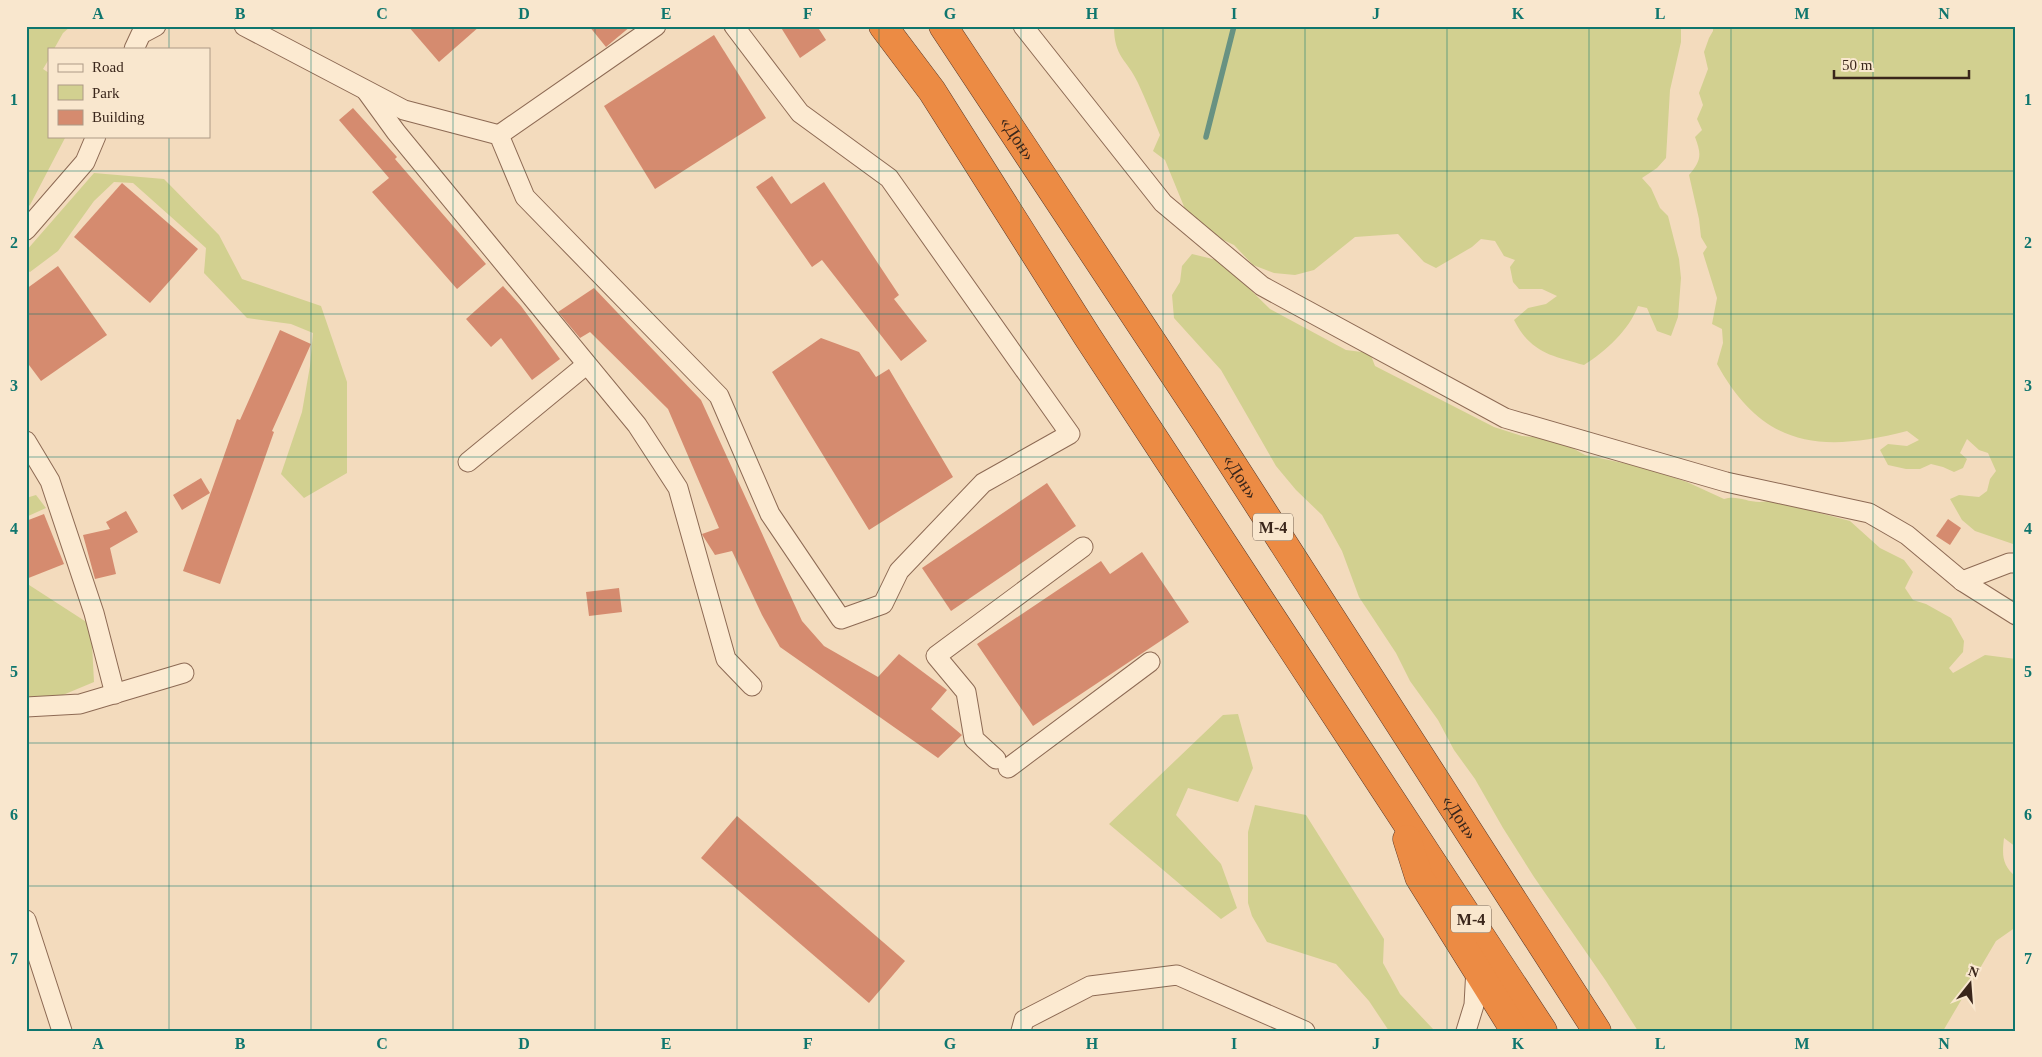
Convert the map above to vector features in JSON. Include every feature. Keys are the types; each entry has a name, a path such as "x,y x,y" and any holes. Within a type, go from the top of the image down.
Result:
{"highway":[{"name":"М-4","path":"883,26 932,91 1087,336 1544,1031"},
{"name":"«Дон»","path":"943,26 1206,423 1597,1031"},
{"name":"М-4","path":"1397,809 1418,877 1515,1031"}],"street":[{"path":"134,48 140,34 156,26"},
{"path":"244,26 404,110 499,135 656,26"},
{"path":"499,135 525,197 719,396 770,514 841,619 883,604 899,571 983,483 1070,434 889,178 800,113 734,26"},
{"path":"1023,26 1163,203 1262,286 1505,418 1726,482 1869,513 1907,535 1962,581 2016,615"},
{"path":"365,89 396,132 637,425 678,488 726,659 752,686"},
{"path":"26,230 85,162 95,138"},
{"path":"468,462 586,365"},
{"path":"26,441 50,481 94,613 115,694"},
{"path":"1084,548 936,656 966,692 974,739 1002,764 1150,662"},
{"path":"1962,581 2009,563 2016,563"},
{"path":"26,706 80,704 184,673"},
{"path":"26,920 62,1031"},
{"path":"1466,1031 1474,1005 1476,968"},
{"path":"1021,1031 1024,1020 1090,986 1176,975 1305,1031"}],"green space":[{"path":"26,26 71,26 63,33 55,48 48,48 48,61 43,69 48,72 48,138 65,138 30,205 26,208"},
{"path":"1114,26 1681,26 1681,42 1670,90 1666,158 1657,168 1642,178 1651,188 1660,208 1668,216 1679,259 1681,278 1678,317 1671,336 1657,331 1647,308 1638,306 1623,332 1584,365 1561,359 1543,351 1527,339 1514,320 1528,308 1546,304 1557,296 1542,289 1519,289 1513,282 1510,267 1515,260 1504,256 1495,241 1481,239 1472,247 1436,268 1424,262 1398,234 1355,237 1314,270 1295,275 1274,273 1253,265 1234,245 1219,238 1185,209 1165,160 1153,151 1160,135 1138,83 1116,45"},
{"path":"1713,26 2016,26 2016,545 1975,531 1962,520 1950,499 1959,495 1979,497 1987,491 1990,479 1996,471 1988,453 1979,450 1967,439 1960,453 1967,459 1963,468 1954,472 1931,464 1920,469 1906,469 1888,465 1880,450 1888,444 1907,446 1919,440 1907,431 1848,442 1821,442 1797,437 1775,428 1754,413 1735,392 1717,364 1723,343 1722,329 1712,324 1717,298 1703,253 1707,247 1701,237 1689,175 1699,158 1699,149 1695,137 1702,130 1697,119 1703,105 1699,93 1708,69 1704,52 1713,31"},
{"path":"94,173 164,179 219,235 242,279 321,306 347,382 347,473 304,498 281,474 302,412 310,366 313,333 291,324 247,318 204,273 206,248 133,183 114,182 94,201 58,251 30,272 26,270 26,251"},
{"path":"1192,254 1221,261 1270,309 1346,350 1370,353 1375,366 1494,427 1522,436 1547,438 1569,446 1585,455 1642,467 1687,482 1724,499 1733,498 1760,502 1780,497 1812,511 1850,521 1880,548 1904,560 1913,572 1905,588 1913,600 1926,604 1951,618 1964,641 1963,652 1949,668 1953,673 1985,655 2016,659 2016,847 2004,838 2003,850 2004,860 2011,873 2016,877 2016,927 1996,941 1943,1031 1638,1031 1534,877 1475,779 1454,750 1438,720 1410,681 1396,653 1359,597 1342,551 1322,515 1296,490 1276,466 1221,370 1174,318 1172,295 1180,282 1182,266"},
{"path":"36,495 46,508 26,517 26,498"},
{"path":"26,583 91,625 94,682 58,697 26,697"},
{"path":"1238,714 1253,768 1238,802 1188,788 1176,815 1221,864 1237,908 1221,919 1109,824 1223,715"},
{"path":"1255,805 1306,815 1384,939 1383,963 1400,994 1433,1029 1432,1031 1389,1031 1369,1001 1336,964 1267,942 1252,916 1248,903 1248,832"}],"building":[{"path":"408,26 480,26 439,62"},
{"path":"589,26 631,26 606,47"},
{"path":"780,26 817,26 826,40 800,58"},
{"path":"714,35 766,118 655,189 604,106"},
{"path":"353,108 397,157 395,159 486,264 457,289 372,192 389,178 339,120"},
{"path":"772,176 791,204 824,182 899,295 894,299 927,341 901,361 822,260 812,267 756,187"},
{"path":"122,183 198,249 150,303 74,237"},
{"path":"58,266 107,335 41,381 26,361 26,289"},
{"path":"503,286 521,306 560,359 532,380 501,338 491,347 466,319"},
{"path":"594,288 701,400 802,621 824,646 878,677 899,654 947,690 931,709 962,735 938,758 780,647 762,615 732,551 715,555 702,534 719,528 668,409 590,332 580,338 558,312"},
{"path":"280,330 311,344 272,431 274,432 220,584 183,571 237,419 240,420"},
{"path":"821,338 859,352 876,377 889,369 953,477 869,530 772,372"},
{"path":"201,478 210,493 182,510 173,495"},
{"path":"1047,483 1076,526 951,611 922,568"},
{"path":"126,511 138,532 110,548 116,574 95,579 83,535 110,529 106,522"},
{"path":"44,514 64,564 26,579 26,521"},
{"path":"1948,519 1961,528 1950,545 1936,536"},
{"path":"1142,552 1189,622 1033,726 977,644 1101,561 1110,574"},
{"path":"619,588 622,612 589,616 586,592"},
{"path":"737,816 905,961 869,1003 701,858"}],"waterway":[{"path":"1206,137 1234,26"}]}
